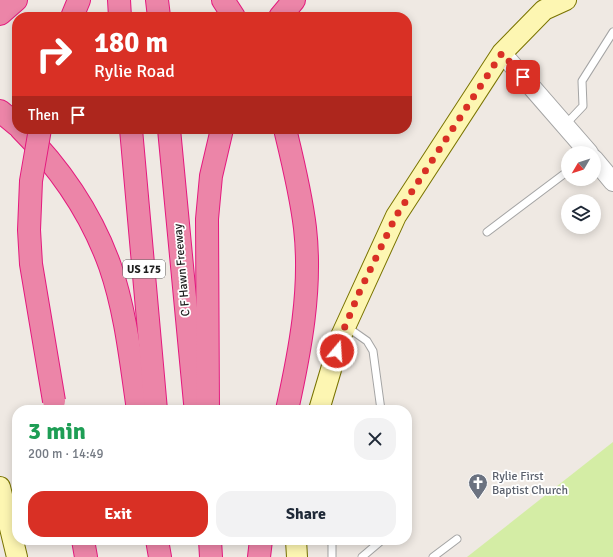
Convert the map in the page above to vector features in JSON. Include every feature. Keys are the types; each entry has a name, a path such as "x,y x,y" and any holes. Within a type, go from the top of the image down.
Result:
{"highway":[{"path":"0,14 16,0"},
{"path":"74,12 79,0"},
{"path":"119,0 120,12"},
{"path":"157,0 158,12"},
{"path":"223,0 231,12"},
{"path":"284,12 294,0"},
{"path":"0,110 12,121"},
{"path":"26,134 44,152 71,186 92,223 110,267 121,310 137,405"},
{"path":"39,134 31,181 29,230 31,264 55,405"},
{"name":"US 175","path":"131,134 156,405"},
{"name":"C F Hawn Freeway","path":"169,134 196,405"},
{"path":"208,405 207,219 211,176 221,134"},
{"path":"286,134 297,178 305,229 307,277 303,328 288,405"},
{"path":"84,545 86,557"},
{"path":"158,545 160,557"},
{"path":"169,545 170,557"},
{"path":"211,545 212,557"},
{"path":"259,557 260,545"}],"main road":[{"path":"321,405 345,326 396,216 502,53 544,10 566,0"},
{"path":"0,487 12,536"},
{"path":"14,545 17,557"},
{"path":"296,545 297,557"}],"street":[{"path":"502,53 583,146"},
{"path":"601,167 613,182"}],"lane":[{"path":"565,125 583,106 582,81 613,32"},
{"path":"487,232 561,176"},
{"path":"345,326 367,341 373,351 380,405"},
{"path":"433,557 457,539"},
{"path":"332,545 332,557"},
{"path":"362,557 376,545"}],"green space":[{"path":"613,442 613,557 467,557"}],"place":[{"name":"Rylie First Baptist Church","path":"478,500"}],"route":[{"path":"337,351 341,336 359,293 396,216 502,53 523,77"}]}
